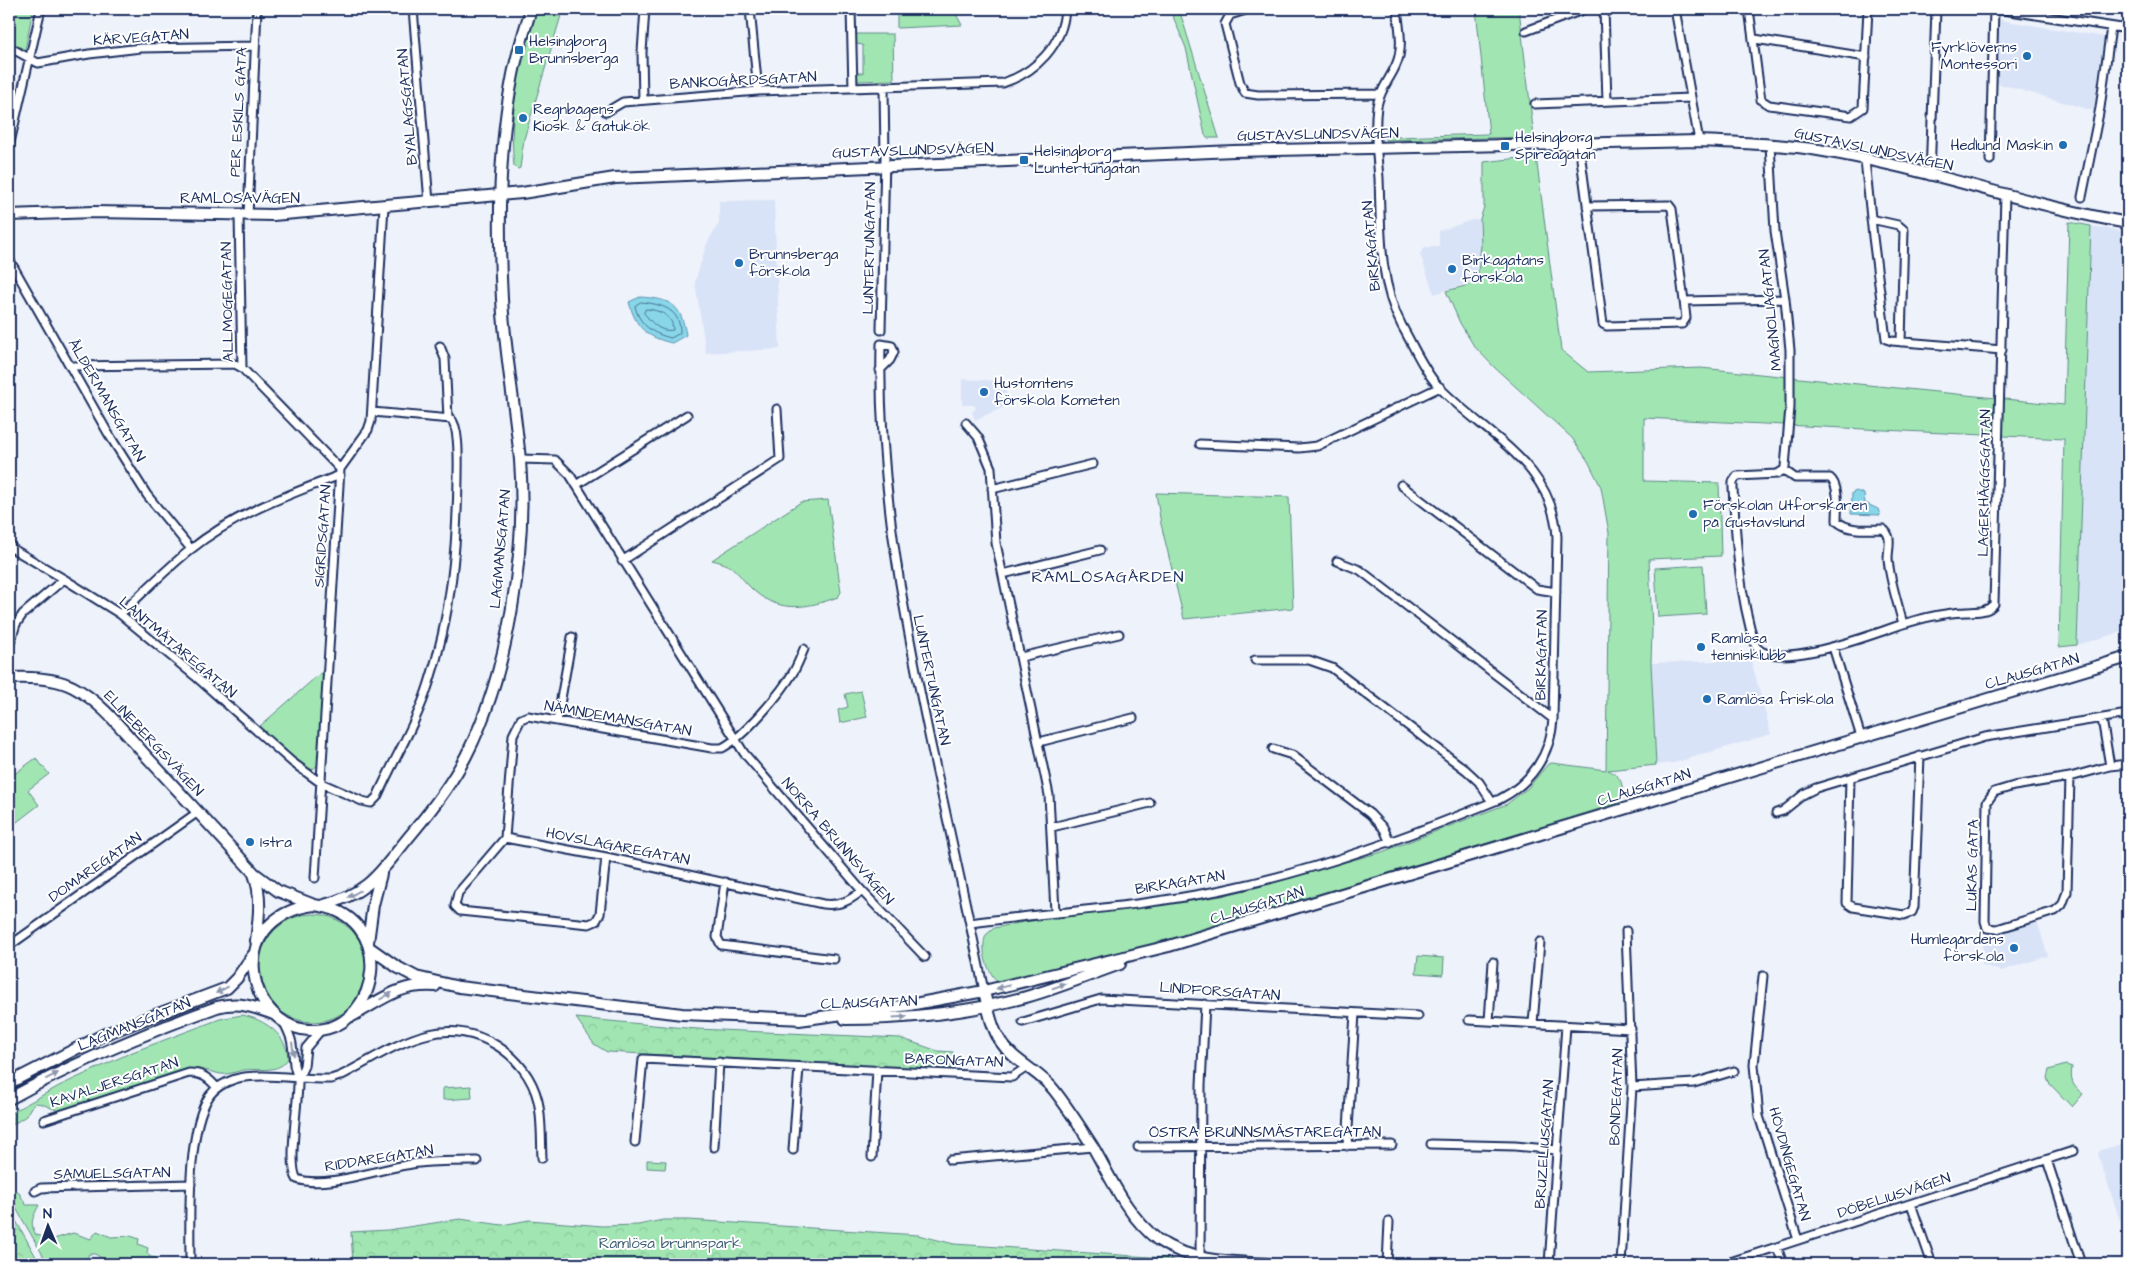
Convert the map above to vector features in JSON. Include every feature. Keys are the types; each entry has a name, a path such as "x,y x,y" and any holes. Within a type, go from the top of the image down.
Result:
{"street":[{"path":"9,148 41,9"},
{"name":"PER ESKILS GATA","path":"243,216 257,9"},
{"name":"BYALAGSGATAN","path":"413,9 429,202"},
{"name":"LAGMANSGATAN","path":"317,906 358,892 370,884 382,872 429,813 458,770 474,739 492,694 504,646 516,574 520,524 520,459 504,330 500,259 501,195 503,152 512,79 531,9"},
{"path":"643,100 642,52 645,9"},
{"path":"750,9 758,90"},
{"path":"851,9 853,88"},
{"name":"BANKOGÅRDSGATAN","path":"606,112 623,102 758,90 990,84 1010,80 1032,68 1050,50 1060,32 1065,9"},
{"path":"1249,9 1230,15 1225,24 1240,83 1245,93 1258,95 1381,94"},
{"name":"BIRKAGATAN","path":"970,923 1158,900 1223,890 1390,842 1492,802 1516,789 1529,778 1539,765 1549,746 1553,719 1556,521 1543,487 1522,460 1440,387 1432,377 1404,328 1390,298 1383,259 1377,148 1377,106 1400,54 1397,9"},
{"path":"1526,32 1585,9"},
{"path":"1604,9 1607,101"},
{"path":"1674,9 1699,141"},
{"path":"1749,9 1762,100 1769,105 1851,116 1863,108 1868,9"},
{"path":"1930,176 1936,9"},
{"path":"1990,160 1996,9 2128,29"},
{"path":"2082,197 2100,108 2111,26"},
{"path":"1754,39 1866,57"},
{"name":"KÄRVEGATAN","path":"30,60 38,63 89,54 141,48 255,46"},
{"path":"9,47 30,60"},
{"path":"884,88 884,166"},
{"path":"1535,104 1691,98"},
{"name":"GUSTAVSLUNDSVÄGEN","path":"501,195 615,178 1234,151 1699,141 1770,145 1826,152 2082,214 2128,223"},
{"path":"1579,144 1587,206 1603,324 1607,326 1682,324 1685,321 1684,301 1670,205 1587,206"},
{"name":"MAGNOLIAGATAN","path":"1770,145 1775,231 1786,299 1790,384 1784,470"},
{"path":"1865,160 1884,334 1889,340 1901,342 2002,350"},
{"name":"LUNTERTUNGATAN","path":"881,330 884,166"},
{"name":"LAGERHÄGGSGATAN","path":"1833,647 1903,624 1943,614 1983,611 1994,604 2005,194"},
{"name":"RAMLÖSAVÄGEN","path":"9,215 131,212 243,216 501,195"},
{"name":"SIGRIDSGATAN","path":"315,878 340,472 368,430 372,412 384,206"},
{"name":"ALLMOGEGATAN","path":"243,216 242,368 340,472"},
{"path":"1871,219 1898,225 1904,230 1901,342"},
{"name":"ÅLDERMANSGATAN","path":"9,259 108,433 147,495 191,549"},
{"path":"1684,301 1786,299"},
{"path":"372,412 448,418 445,359 440,346"},
{"path":"71,366 235,364 242,368"},
{"name":"LUNTERTUNGATAN","path":"880,370 884,466 896,570 984,991"},
{"path":"1200,444 1299,448 1317,446 1440,387"},
{"path":"622,560 780,459 777,408"},
{"path":"576,485 687,415"},
{"name":"LANTMÄTAREGATAN","path":"9,544 13,549 120,614 189,671 292,762 322,783 362,802 369,803 373,801 429,684 444,628 456,541 458,467 456,427 453,421 448,418"},
{"path":"966,423 976,434 991,468 995,533 1049,795 1055,912"},
{"name":"NORRA BRUNNSVÄGEN","path":"520,459 555,460 560,462 744,753 862,891 926,957"},
{"path":"992,489 1093,464"},
{"path":"1861,737 1833,647 1799,653 1771,655 1759,650 1754,640 1741,587 1736,545 1734,482 1737,476 1777,474 1784,470 1795,478 1830,478 1834,480 1836,486 1837,521 1849,528 1883,529 1890,538 1888,560 1903,624"},
{"path":"120,614 191,549 238,518 340,472"},
{"name":"BIRKAGATAN","path":"1401,484 1537,589 1556,592"},
{"path":"1003,574 1100,550"},
{"name":"BIRKAGATAN","path":"1337,561 1360,570 1553,719"},
{"path":"9,647 16,624 23,614 64,579"},
{"path":"1021,657 1119,634"},
{"path":"557,720 572,637"},
{"path":"734,739 771,701 795,671 804,649"},
{"name":"CLAUSGATAN","path":"799,1020 910,1005 984,991 1169,946 2128,657"},
{"path":"1255,660 1305,659 1319,662 1332,668 1466,770 1482,786 1492,802"},
{"name":"ELINEBERGSVÄGEN","path":"9,678 50,679 70,685 83,692 120,728 254,873 278,891 317,906"},
{"path":"1776,813 1783,811 1804,794 1985,737 2128,714"},
{"name":"NÄMNDEMANSGATAN","path":"505,838 515,728 520,719 525,716 712,748 722,748 734,739"},
{"path":"1039,742 1133,718"},
{"path":"2102,719 2110,766"},
{"path":"1273,749 1292,755 1370,814 1384,829 1390,842"},
{"path":"1850,778 1847,903 1854,907 1904,915 1912,912 1914,907 1920,756"},
{"name":"LUKAS GATA","path":"2070,778 2067,892 2062,906 2055,911 1997,929 1987,928 1985,921 1987,802 1994,792 2014,786 2070,778 2110,766 2128,764"},
{"path":"1052,827 1150,803"},
{"name":"DOMAREGATAN","path":"9,946 198,812"},
{"path":"505,838 458,893 455,903 458,910 589,924 596,921 600,914 606,857"},
{"name":"HOVSLAGAREGATAN","path":"505,838 606,857 831,905 845,903 862,891"},
{"name":"LAGMANSGATAN","path":"369,945 373,905 382,872"},
{"path":"254,873 258,888 259,905 253,970 256,984 262,997 280,1018 304,1030 321,1030 335,1026 344,1020 363,998 370,981 372,959 369,945 360,929 351,920 335,910 317,906 294,909 272,922 262,934 255,950"},
{"path":"724,882 717,937 721,945 834,959"},
{"name":"BONDEGATAN","path":"1621,1264 1632,1087 1626,930"},
{"path":"1533,1023 1540,942"},
{"name":"CLAUSGATAN","path":"369,945 397,967 416,976 459,987"},
{"name":"CLAUSGATAN","path":"344,1020 401,989 419,986 459,987 682,1014 799,1020 903,1017 988,1006 1057,987 1169,946"},
{"name":"LAGMANSGATAN","path":"9,1083 105,1034 227,988 237,978 255,950"},
{"path":"1489,1021 1492,962"},
{"name":"HÖVDINGEGATAN","path":"1763,976 1754,1065 1760,1116 1798,1240"},
{"path":"984,991 996,1034 1002,1044 1053,1088 1093,1147 1127,1208 1138,1221 1168,1246 1200,1258 1223,1262 1268,1264"},
{"name":"LINDFORSGATAN","path":"1023,1022 1101,999 1418,1016"},
{"name":"LAGMANSGATAN","path":"9,1099 97,1054 150,1031 227,1004 245,1004 280,1018"},
{"path":"1200,1258 1201,1085 1205,1004"},
{"path":"1348,1146 1355,1013"},
{"name":"RIDDAREGATAN","path":"280,1018 294,1046 294,1066 298,1079 294,1152 295,1175 297,1179 330,1181 419,1163 477,1161"},
{"path":"1469,1020 1631,1029"},
{"name":"BRUZELIUSGATAN","path":"1549,1264 1566,1026"},
{"name":"RIDDAREGATAN","path":"298,1079 304,1066 308,1044 321,1030"},
{"path":"190,1264 190,1184 201,1114 217,1088 242,1077 331,1079 403,1043 430,1033 457,1032 480,1037 509,1054 528,1077 538,1101 542,1158"},
{"name":"BARONGATAN","path":"635,1142 643,1058 1012,1076 1027,1067"},
{"path":"714,1147 719,1062"},
{"path":"793,1150 798,1067"},
{"path":"872,1157 877,1070"},
{"path":"1632,1087 1694,1082 1734,1071"},
{"name":"KAVALJERSGATAN","path":"44,1120 189,1073 200,1073 207,1077 217,1088"},
{"path":"1431,1144 1515,1146 1558,1150"},
{"name":"ÖSTRA BRUNNSMÄSTAREGATAN","path":"1138,1147 1392,1145"},
{"path":"950,1160 1093,1147"},
{"name":"DÖBELIUSVÄGEN","path":"1724,1264 2073,1151"},
{"path":"2047,1160 2081,1264"},
{"name":"SAMUELSGATAN","path":"35,1191 42,1188 190,1184"},
{"path":"1912,1204 1932,1264"},
{"path":"1387,1264 1389,1222"},
{"path":"1778,1248 1783,1264"}],"shaded area":[{"path":"2000,20 2105,37 2094,111 1996,83"},
{"name":"Brunnsberga förskola","path":"774,200 780,349 706,353 695,282 707,243 719,223 719,201"},
{"name":"Birkagatans förskola","path":"1480,219 1481,245 1477,283 1466,284 1434,294 1420,254 1425,247 1439,247 1439,231"},
{"path":"2091,226 2128,232 2128,630 2077,645"},
{"name":"Hustomtens förskola Kometen","path":"962,379 1001,381 1011,404 975,420 972,412 976,408 974,405 962,405"},
{"name":"Ramlösa friskola","path":"1751,660 1771,734 1674,763 1656,765 1651,663"},
{"name":"Humlegårdens förskola","path":"2037,921 2048,956 2001,971 1982,965 1983,939"},
{"path":"2128,1142 2128,1228 2123,1230 2098,1154 2101,1150"}],"green space":[{"path":"9,9 33,9 25,50 18,50 9,43"},
{"path":"536,9 557,17 560,9 563,9 524,139 520,168 518,169 514,166 514,106 520,67"},
{"path":"897,9 953,9 962,25 897,28"},
{"path":"1170,9 1179,9 1219,138 1207,138 1205,135 1186,48"},
{"path":"1476,9 1519,9 1534,137 1386,140 1383,134 1388,133 1395,137 1489,134"},
{"path":"856,34 893,34 894,80 857,81 857,73 863,73 863,45 856,44"},
{"path":"1536,156 1561,350 1588,372 1701,368 2064,405 2069,222 2091,226 2077,645 2059,647 2064,439 1644,418 1644,481 1719,483 1721,556 1649,559 1652,630 1651,663 1656,765 1608,770 1617,776 1621,783 1622,792 1619,803 1183,936 1121,953 998,982 988,966 984,953 986,935 994,928 1024,922 1222,896 1382,852 1507,804 1528,788 1548,764 1606,770 1609,533 1601,487 1588,461 1572,438 1494,367 1474,346 1460,323 1446,291 1477,283 1481,245 1480,219 1484,207 1484,162"},
{"path":"1156,493 1289,497 1293,608 1184,619 1161,524"},
{"path":"828,500 841,592 838,597 802,606 780,605 759,595 730,566 712,560 801,502"},
{"path":"1703,565 1706,614 1658,617 1655,568"},
{"path":"324,670 319,764 313,769 307,770 259,727"},
{"path":"861,691 867,717 840,723 838,710 848,707 845,694"},
{"path":"36,758 49,774 28,790 39,805 9,828 9,778"},
{"path":"313,914 334,918 351,930 363,947 367,968 363,989 351,1006 334,1018 313,1022 292,1018 275,1006 263,989 259,968 263,947 275,930 292,918"},
{"path":"1418,956 1444,958 1443,975 1416,973"},
{"path":"242,1015 266,1024 279,1035 287,1050 288,1058 284,1063 275,1068 244,1070 224,1074 190,1069 64,1111 36,1103 31,1107 26,1116 9,1127 9,1114 59,1086 130,1053 220,1019"},
{"path":"576,1018 697,1029 900,1038 938,1051 953,1052 954,1057 949,1070 607,1052 594,1044"},
{"path":"2066,1065 2072,1067 2071,1076 2073,1082 2076,1088 2083,1094 2072,1107 2049,1083 2047,1078 2049,1070"},
{"path":"471,1086 472,1098 443,1100 443,1088"},
{"path":"647,1160 666,1161 665,1169 647,1168"},
{"path":"18,1191 26,1205 39,1205 33,1220 36,1235 54,1239 73,1233 91,1239 97,1231 111,1237 131,1236 139,1239 138,1244 148,1248 147,1252 150,1257 156,1258 155,1263 157,1264 111,1264 95,1254 89,1254 84,1264 48,1264 9,1196 10,1192"},
{"path":"10,1210 40,1264 20,1264 9,1260"},
{"name":"Ramlösa brunnspark","path":"460,1219 502,1225 529,1220 602,1226 638,1225 663,1220 689,1220 918,1235 954,1244 1165,1258 1186,1264 353,1264 351,1232 388,1230"}],"water":[{"path":"640,297 660,299 673,305 681,316 686,335 672,343 655,338 643,330 635,319 629,302"},
{"path":"1856,491 1864,494 1865,503 1878,509 1880,515 1851,514 1852,493"}],"place":[{"name":"Helsingborg Brunnsberga","path":"519,50"},
{"name":"Fyrklöverns Montessori","path":"2027,56"},
{"name":"Regnbågens Kiosk & Gatukök","path":"523,118"},
{"name":"Hedlund Maskin","path":"2063,145"},
{"name":"Helsingborg Spireagatan","path":"1505,146"},
{"name":"Helsingborg Luntertungatan","path":"1024,160"},
{"name":"Brunnsberga förskola","path":"739,263"},
{"name":"Birkagatans förskola","path":"1452,269"},
{"name":"Hustomtens förskola Kometen","path":"984,392"},
{"name":"Förskolan Utforskaren på Gustavslund","path":"1693,514"},
{"name":"Ramlösa tennisklubb","path":"1701,647"},
{"name":"Ramlösa friskola","path":"1707,699"},
{"name":"Istra","path":"250,842"},
{"name":"Humlegårdens förskola","path":"2014,948"}],"district":[{"name":"RAMLÖSAGÅRDEN","path":"1108,576"}]}
